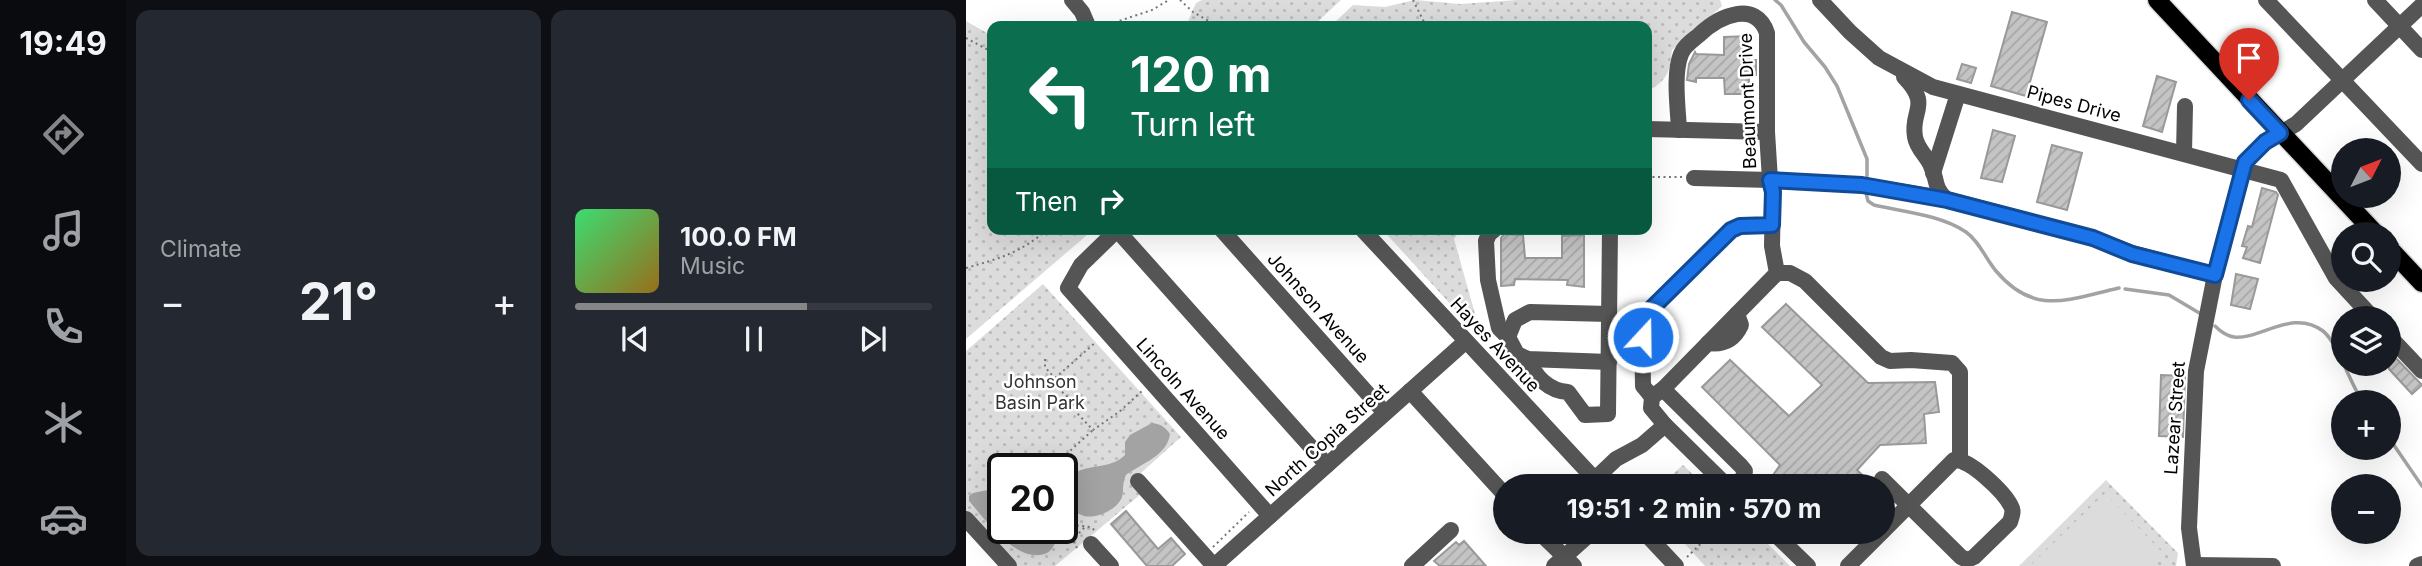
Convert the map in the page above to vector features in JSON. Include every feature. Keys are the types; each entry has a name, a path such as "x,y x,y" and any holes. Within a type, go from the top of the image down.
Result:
{"main road":[{"path":"2157,0 2365,222"},
{"path":"2401,261 2422,283"}],"street":[{"path":"1072,0 1086,21"},
{"name":"Pipes Drive","path":"1820,0 1862,44 1898,70 1933,87 2281,180 2336,278 2362,306"},
{"path":"2266,0 2422,164"},
{"path":"2375,0 2422,50"},
{"path":"2243,168 2245,162 2265,142 2295,124 2422,5"},
{"name":"Beaumont Drive","path":"1679,130 1678,68 1681,52 1732,9 1745,8 1755,11 1764,20 1767,33 1770,180"},
{"name":"Pipes Drive","path":"1898,70 1914,88 1919,103 1914,129 1915,140 1933,173 1936,189 1947,200"},
{"path":"1933,173 1958,94"},
{"path":"2184,153 2185,106"},
{"path":"1652,129 1767,132"},
{"name":"Lazear Street","path":"2194,565 2189,528 2195,380 2215,275 2243,168"},
{"name":"Beaumont Drive","path":"1694,178 1862,185 1947,200 2093,238 2132,254 2215,275"},
{"path":"1770,180 1773,192 1772,246 1777,273"},
{"path":"1744,474 1741,466 1658,393 1643,386 1642,323 1645,315 1731,230 1740,226 1772,225"},
{"name":"Lincoln Avenue","path":"1112,235 1081,265 1068,288 1270,516"},
{"path":"1121,235 1328,465"},
{"name":"Johnson Avenue","path":"1226,235 1385,413"},
{"name":"Hayes Avenue","path":"1367,235 1590,474"},
{"path":"1489,235 1486,241 1488,280 1499,328 1508,337 1517,354 1528,359 1609,362"},
{"path":"1528,359 1532,369 1549,387 1557,392 1569,392 1585,415 1608,414 1610,235"},
{"path":"1715,474 1651,408 1658,393 1777,273 1790,273 1805,281 1881,357 1890,361 1952,363 1960,372 1959,459"},
{"path":"1508,337 1515,320 1530,312 1609,314"},
{"name":"North Copia Street","path":"1209,560 1270,516 1465,342"},
{"path":"2401,348 2422,371"},
{"path":"1410,391 1493,482"},
{"path":"1605,474 1616,459 1642,445 1665,425"},
{"path":"1895,492 1909,506 1961,557 1967,560 1974,557 2010,522 2013,514 2012,506 2000,492 1971,464 1959,459 1954,460 1909,506 1895,520"},
{"path":"1138,481 1209,560"},
{"path":"966,519 1009,566"},
{"path":"1412,566 1451,530"},
{"path":"1088,541 1111,566"},
{"path":"1549,544 1564,563 1581,544"},
{"path":"1658,544 1680,563"},
{"path":"1785,544 1808,566"},
{"path":"1848,566 1871,544"},
{"path":"2194,565 2273,566"}],"path":[{"path":"1119,21 1152,10 1169,0"},
{"path":"1180,0 1208,21"},
{"path":"1413,0 1424,21"},
{"path":"966,38 987,49"},
{"path":"1652,177 1694,178"},
{"path":"966,268 1011,255 1041,235"},
{"path":"1055,378 1097,341"},
{"path":"1045,359 1045,366 1063,394 1073,402 1077,413 1093,430"},
{"path":"1068,453 1142,391"},
{"path":"1209,560 1250,512"},
{"path":"1078,526 1085,527"},
{"path":"1078,534 1085,527"},
{"path":"1078,539 1088,541 1085,527"},
{"path":"1680,563 1700,544"}],"green space":[{"path":"1202,0 1341,0 1318,21 1188,21 1196,3"},
{"path":"1415,0 1460,4 1517,0 1720,0 1722,6 1672,50 1667,75 1652,89 1652,21 1336,21 1353,5 1385,7"},
{"path":"966,21 987,33 987,235 1087,235 966,339"},
{"path":"1387,235 1457,235 1454,239 1479,328 1472,328"},
{"name":"Johnson Basin Park","path":"1043,284 1181,437 1132,481 1142,493 1055,566 1010,566 991,544 1078,544 1078,453 987,453 987,539 966,515 966,351"},
{"path":"1683,465 1692,474 1673,474"},
{"path":"2106,480 2178,553 2176,566 2019,566"},
{"path":"2105,493 2163,553 2150,566 2030,566"},
{"path":"1685,544 1768,544 1790,566 1705,566"}],"shaded area":[{"path":"1152,423 1160,425 1170,434 1168,442 1159,453 1126,475 1122,497 1116,505 1095,516 1078,514 1078,471 1119,460 1125,455 1125,442 1130,435"},
{"path":"987,490 987,522 969,501 969,496"},
{"path":"1010,544 1054,544 1047,553 1036,555"}],"building":[{"path":"2012,12 2047,22 2026,96 1991,86"},
{"path":"1750,36 1749,60 1756,60 1756,75 1749,75 1749,94 1725,94 1724,78 1696,78 1696,82 1687,80 1689,64 1695,52 1724,55 1724,37"},
{"path":"1962,64 1976,68 1971,83 1957,79"},
{"path":"2157,76 2176,82 2162,132 2143,126"},
{"path":"1993,130 2015,136 2002,182 1981,178"},
{"path":"2052,145 2082,153 2067,210 2037,202"},
{"path":"2262,188 2278,195 2260,263 2243,258 2247,247 2242,246 2248,226 2252,227"},
{"path":"1503,235 1523,235 1525,258 1562,258 1562,236 1584,235 1584,287 1567,285 1568,280 1515,279 1514,285 1501,286 1501,238"},
{"path":"2236,274 2258,279 2250,309 2231,305"},
{"path":"1786,304 1868,383 1935,382 1939,412 1924,414 1926,443 1880,445 1857,470 1861,474 1774,474 1780,465 1702,387 1730,360 1789,416 1822,385 1762,327"},
{"path":"2401,363 2422,385 2412,394 2395,376 2401,376"},
{"path":"2161,375 2185,376 2183,437 2159,436"},
{"path":"1126,511 1158,549 1171,538 1185,554 1172,566 1147,566 1111,524"},
{"path":"1464,541 1486,566 1440,566 1434,561 1456,542 1459,545"}],"waterway":[{"path":"1775,0 1837,86 1867,159 1867,176"},
{"path":"1866,193 1868,201 1874,205 1934,218 1966,232 1975,240 1996,271 2025,295 2053,301 2068,300 2119,288"},
{"path":"2125,289 2169,295 2201,314"},
{"path":"2215,326 2228,336 2244,337 2277,326 2300,323 2312,325 2323,331 2334,345 2356,390"},
{"path":"2401,455 2422,486"}],"route":[{"path":"1643,337 1642,323 1645,315 1731,230 1740,226 1772,225 1773,192 1770,180 1862,185 1947,200 2093,238 2132,254 2215,275 2245,162 2265,142 2280,133 2249,100"}]}
